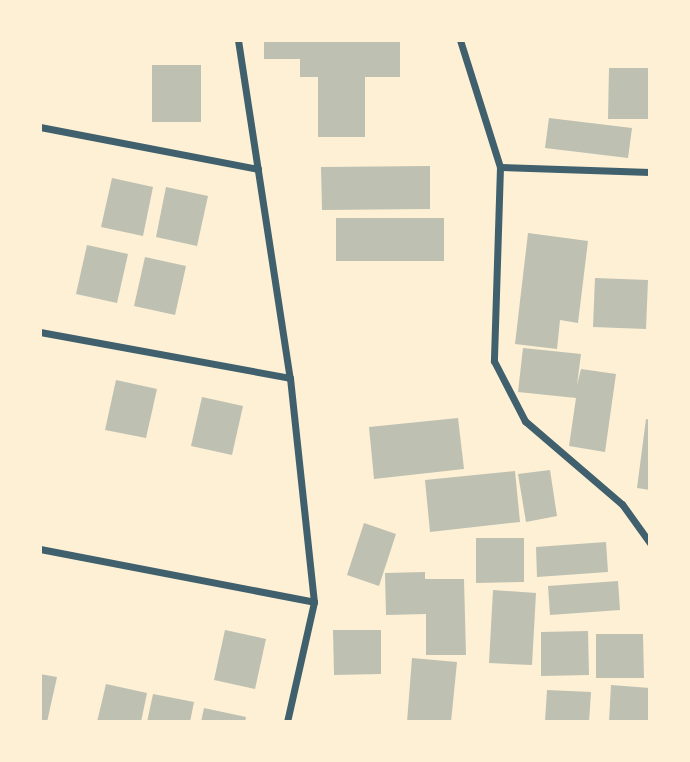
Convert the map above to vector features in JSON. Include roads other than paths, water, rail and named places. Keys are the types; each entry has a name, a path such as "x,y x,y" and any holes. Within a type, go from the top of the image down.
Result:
{"street":[{"path":"238,40 289,378 314,602 287,722"},
{"path":"460,40 500,167 494,361 525,421 622,504 650,543"},
{"path":"40,127 258,169"},
{"path":"500,167 650,172"},
{"path":"40,332 289,378"},
{"path":"40,549 314,602"}]}
